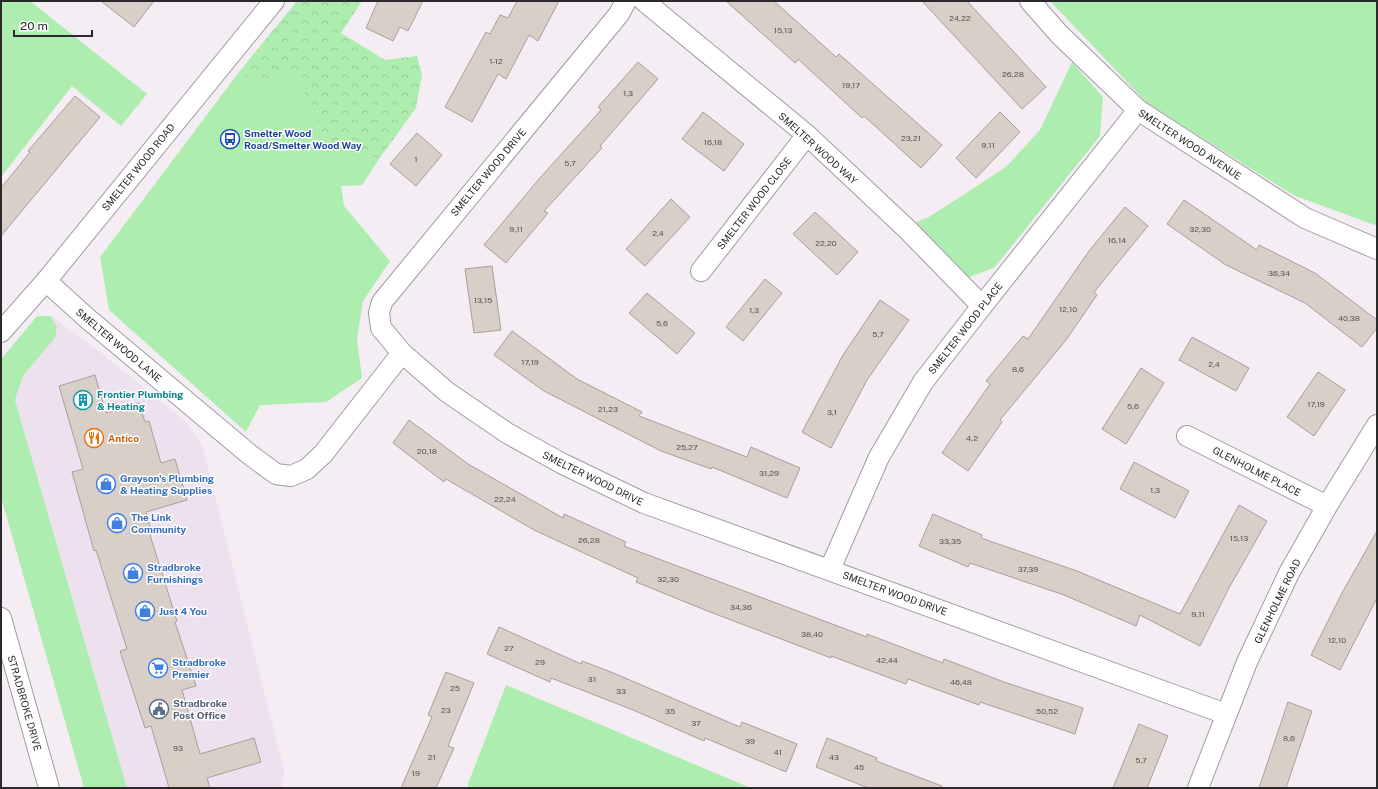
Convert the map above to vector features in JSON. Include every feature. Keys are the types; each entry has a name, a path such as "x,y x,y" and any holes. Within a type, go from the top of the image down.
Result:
{"street":[{"name":"SMELTER WOOD ROAD","path":"1,332 46,281 274,1"},
{"name":"SMELTER WOOD DRIVE","path":"626,1 619,14 382,302 379,313 381,328 402,353 447,392 506,433 563,464 644,503 1226,714"},
{"name":"SMELTER WOOD WAY","path":"644,1 807,135 908,230 982,306"},
{"name":"SMELTER WOOD AVENUE","path":"1030,1 1059,34 1138,110 1305,218 1377,249"},
{"name":"SMELTER WOOD PLACE","path":"830,570 879,458 923,382 1138,110"},
{"name":"SMELTER WOOD CLOSE","path":"701,271 807,135"},
{"name":"SMELTER WOOD LANE","path":"46,281 88,319 249,454 276,474 291,476 307,469 318,459 402,353"},
{"name":"GLENHOLME ROAD","path":"1198,788 1247,662 1289,573 1363,445 1377,425"},
{"name":"GLENHOLME PLACE","path":"1187,436 1327,506"},
{"name":"STRADBROKE DRIVE","path":"1,618 49,788"}],"shaded area":[{"path":"51,316 104,355 186,422 202,445 284,770 282,788 127,788 15,400 23,376 55,338 57,327"}],"green space":[{"path":"1,1 30,1 147,94 121,126 72,86 1,177"},
{"path":"297,1 362,1 341,33 385,60 417,56 422,75 416,108 379,159 325,139 294,70 256,82 239,72"},
{"path":"1050,1 1377,1 1377,226 1293,195 1148,104"},
{"path":"1072,62 1103,97 1100,136 995,267 967,278 914,223 929,217 1006,167 1040,130"},
{"path":"294,70 325,139 379,159 362,185 341,186 344,206 390,261 363,301 357,339 362,378 326,402 260,405 246,432 109,310 100,257 239,72 256,82"},
{"path":"37,316 51,316 57,327 55,338 23,376 15,400 127,788 84,788 1,497 1,359"},
{"path":"506,685 751,788 469,788 468,784"}],"building":[{"path":"101,1 154,1 134,27"},
{"path":"378,1 423,1 408,31 400,27 393,41 366,28"},
{"path":"517,1 559,1 538,41 529,35 506,79 498,74 472,122 445,107 486,32 490,34 500,15 508,18"},
{"path":"726,1 774,1 836,57 839,54 942,145 921,168 864,116 862,118 798,59 795,63"},
{"path":"922,1 967,1 1046,87 1022,109"},
{"path":"638,62 658,79 600,146 602,148 544,211 548,213 506,263 484,245 539,179 601,110 598,107"},
{"path":"75,96 100,117 1,236 1,188 30,152 28,151"},
{"path":"703,112 744,144 724,171 682,139"},
{"path":"1000,112 1020,132 976,178 956,158"},
{"path":"417,133 442,155 416,186 390,164"},
{"path":"671,199 690,217 645,266 626,249"},
{"path":"1184,200 1257,250 1259,245 1315,273 1377,320 1377,328 1362,347 1305,303 1226,265 1167,224"},
{"path":"1125,207 1148,226 1094,292 1097,295 1066,340 1000,420 1002,422 968,471 942,453 990,384 986,381 1023,336 1028,339 1089,251"},
{"path":"815,212 858,252 837,275 793,234"},
{"path":"492,266 501,330 474,333 465,269"},
{"path":"765,279 782,293 743,341 726,327"},
{"path":"647,293 695,333 677,354 629,313"},
{"path":"880,300 909,320 867,380 831,448 802,432 843,355"},
{"path":"512,331 577,379 642,412 639,416 747,457 751,447 800,468 787,498 712,467 711,469 661,451 544,391 494,355"},
{"path":"1192,337 1249,368 1236,391 1179,360"},
{"path":"1141,368 1164,383 1126,444 1102,429"},
{"path":"1318,372 1345,390 1314,436 1287,417"},
{"path":"95,375 106,413 139,403 145,422 149,421 161,463 175,459 187,500 146,512 152,534 150,535 177,621 175,622 196,686 182,690 200,754 254,738 261,762 207,778 210,788 169,788 151,726 145,728 120,651 127,649 96,550 94,551 72,472 83,469 59,386"},
{"path":"409,420 468,464 563,518 564,514 626,542 624,546 867,637 867,634 943,663 944,659 1004,682 1083,708 1075,734 980,702 979,705 908,679 906,684 831,656 831,658 636,582 638,578 534,530 446,479 444,482 393,443"},
{"path":"1134,462 1189,491 1175,518 1120,489"},
{"path":"1239,505 1267,521 1229,588 1200,646 1140,615 1136,626 1064,595 970,563 968,567 919,546 933,514 982,535 981,538 1077,571 1180,614"},
{"path":"1377,531 1377,598 1340,670 1311,655 1342,593"},
{"path":"499,627 581,664 582,661 611,672 740,727 742,722 797,744 786,772 705,738 704,741 633,710 551,678 550,682 487,654"},
{"path":"446,672 474,683 448,746 454,748 436,788 401,788 432,717 428,715"},
{"path":"1288,702 1312,711 1286,788 1259,788"},
{"path":"1139,724 1168,736 1147,788 1113,788"},
{"path":"827,738 877,758 876,761 942,786 941,788 868,788 816,767"}],"place":[{"name":"Smelter Wood Road/Smelter Wood Way","path":"230,139"},
{"name":"Frontier Plumbing & Heating","path":"83,400"},
{"name":"Antico","path":"94,438"},
{"name":"Grayson's Plumbing & Heating Supplies","path":"106,484"},
{"name":"The Link Community","path":"117,523"},
{"name":"Stradbroke Furnishings","path":"133,573"},
{"name":"Just 4 You","path":"145,611"},
{"name":"Stradbroke Premier","path":"158,668"},
{"name":"Stradbroke Post Office","path":"159,709"}]}
